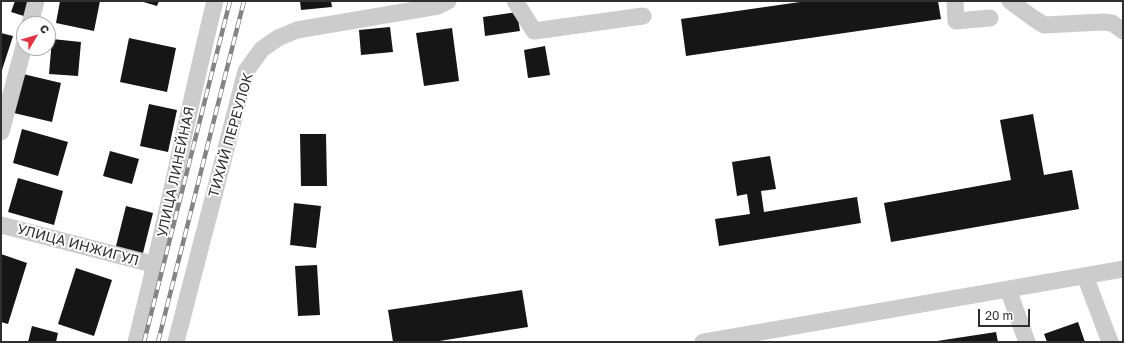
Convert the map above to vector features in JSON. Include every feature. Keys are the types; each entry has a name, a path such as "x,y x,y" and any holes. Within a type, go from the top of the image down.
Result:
{"street":[{"path":"32,16 36,1"},
{"name":"УЛИЦА ЛИНЕЙНАЯ","path":"136,342 156,265 197,74 215,1"},
{"name":"ТИХИЙ ПЕРЕУЛОК","path":"176,342 246,71 262,49 278,38 298,30 438,6 448,1"},
{"path":"515,1 534,31 643,16"},
{"path":"955,1 956,21 990,18"},
{"path":"1010,1 1044,25 1103,22 1112,23 1123,32"},
{"path":"1,132 21,56"},
{"name":"УЛИЦА ИНЖИГУЛ","path":"1,225 156,265"},
{"path":"703,342 1123,269"},
{"path":"1085,276 1110,342"},
{"path":"1008,290 1028,342"}],"building":[{"path":"15,1 31,3 27,16 11,12"},
{"path":"60,1 100,1 94,31 56,23"},
{"path":"140,1 159,1 157,6"},
{"path":"300,1 331,1 332,7 301,10"},
{"path":"807,1 938,1 941,19 686,56 681,19"},
{"path":"517,12 520,31 485,36 483,17"},
{"path":"390,27 393,52 361,55 359,30"},
{"path":"452,28 459,81 424,86 416,33"},
{"path":"1,33 13,36 2,70 1,69"},
{"path":"129,38 176,48 167,92 120,82"},
{"path":"56,39 81,42 78,76 49,74 51,56 56,56"},
{"path":"545,46 550,75 528,78 524,50"},
{"path":"23,74 61,83 52,122 14,113"},
{"path":"149,104 177,110 168,152 140,146"},
{"path":"1033,114 1044,175 1072,170 1079,209 891,242 884,203 1011,180 1000,120"},
{"path":"22,129 68,142 58,176 13,163"},
{"path":"300,134 326,134 327,186 301,186"},
{"path":"110,151 139,159 132,184 103,176"},
{"path":"770,156 776,189 761,191 764,212 857,197 861,223 719,246 715,219 750,214 747,194 737,196 732,162"},
{"path":"18,178 63,191 54,225 8,212"},
{"path":"294,203 321,206 316,248 290,245"},
{"path":"126,206 153,213 142,257 115,250"},
{"path":"1,254 27,263 8,324 1,322"},
{"path":"317,265 320,315 298,316 295,266"},
{"path":"76,268 112,280 94,336 58,324"},
{"path":"522,290 528,327 433,342 393,342 388,310"},
{"path":"1078,322 1085,342 1047,342 1044,334"},
{"path":"32,326 58,333 56,342 28,342"},
{"path":"996,332 998,342 937,342 937,341"}],"railway":[{"path":"144,342 230,1"},
{"path":"158,342 244,1"}]}
